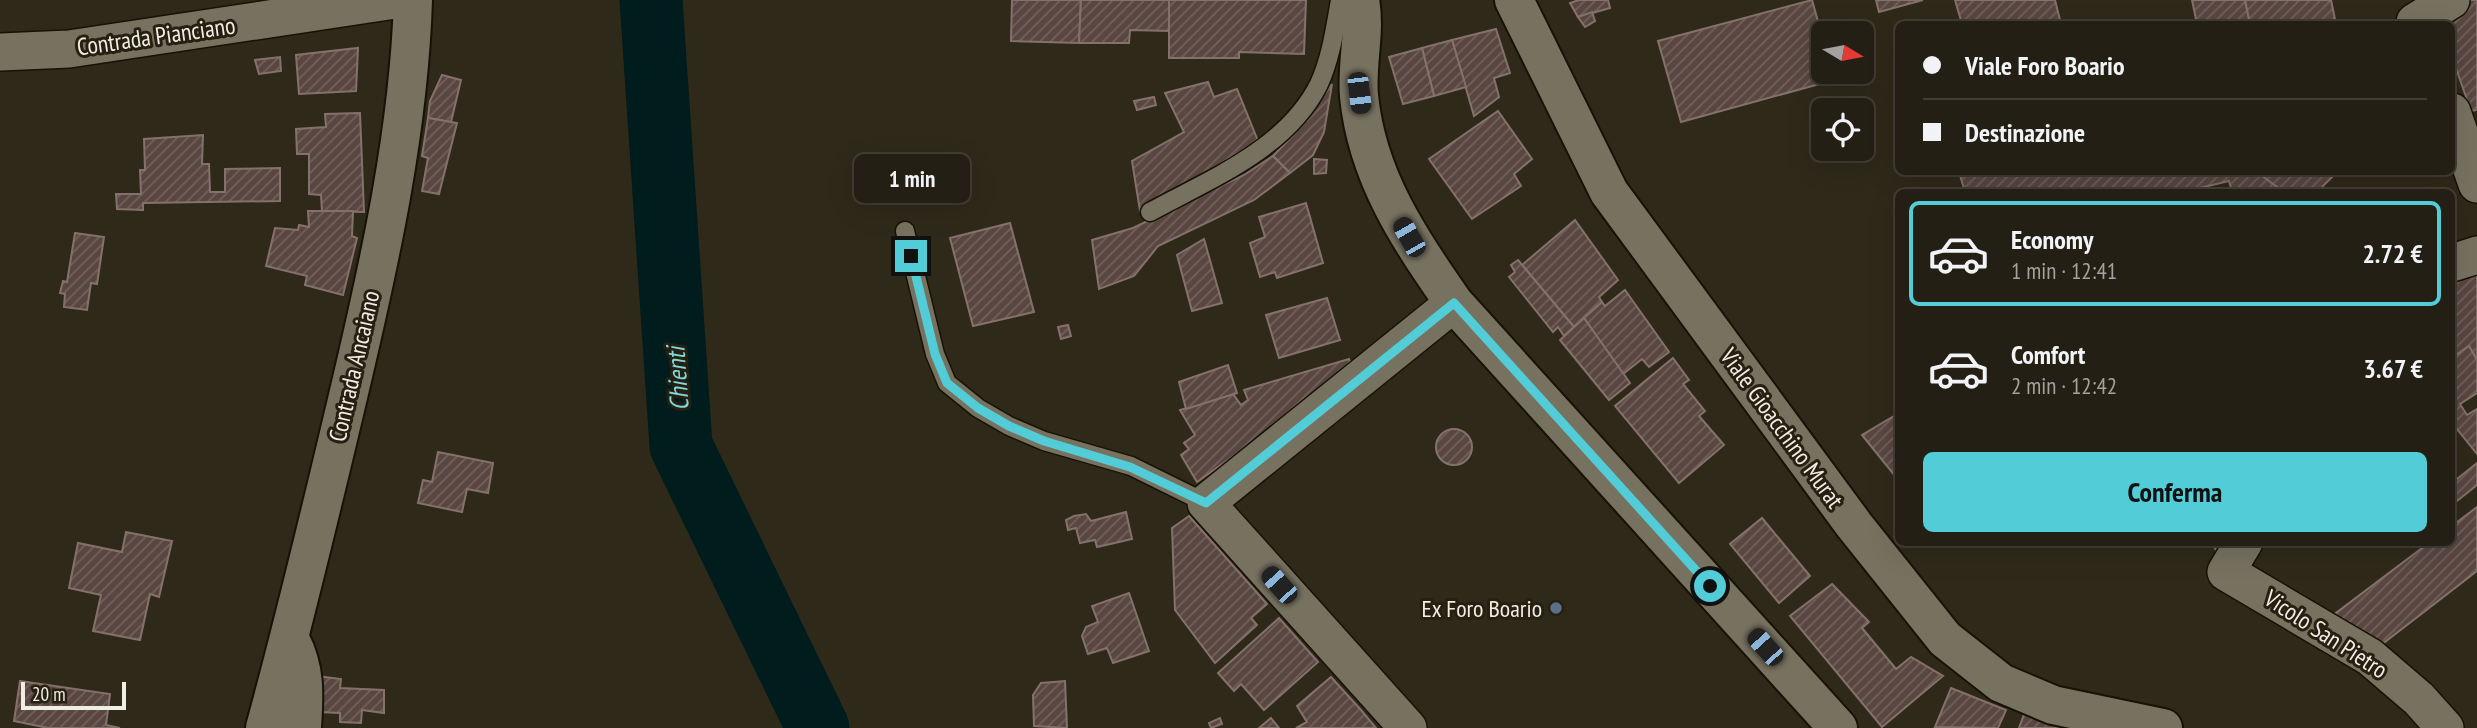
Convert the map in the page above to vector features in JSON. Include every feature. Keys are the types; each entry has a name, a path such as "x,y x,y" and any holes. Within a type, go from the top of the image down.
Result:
{"street":[{"name":"Contrada Pianciano","path":"0,52 69,49 395,0"},
{"name":"Contrada Ancaiano","path":"265,728 291,641 370,301 402,124 411,59 413,0"},
{"path":"1360,0 1362,48 1359,93 1369,150 1378,180 1409,237 1454,303 1838,728"},
{"path":"1362,48 1385,0"},
{"name":"Viale Gioacchino Murat","path":"1514,0 1609,192 1854,525 1945,639 2001,683 2053,705 2163,728"},
{"path":"2411,16 2451,0"},
{"path":"2462,117 2477,184"},
{"path":"2455,262 2477,255"},
{"path":"1408,728 1206,503 1454,303"},
{"name":"Vicolo San Pietro","path":"2242,546 2226,572 2370,657 2419,699 2445,728"},
{"path":"291,641 301,661 305,688 302,728"}],"lane":[{"path":"1150,212 1263,148 1291,125 1305,108 1320,82 1340,0"},
{"path":"905,231 935,354 947,383 978,408 1009,426 1044,441 1130,467 1206,503"}],"building":[{"path":"1012,0 1081,0 1079,43 1011,41"},
{"path":"1081,0 1169,0 1169,31 1130,30 1129,43 1079,43"},
{"path":"1169,0 1306,0 1304,54 1239,52 1239,58 1169,58"},
{"path":"1579,0 1608,0 1610,8 1578,17 1570,3"},
{"path":"1812,0 1818,21 1811,21 1811,84 1819,84 1681,122 1658,41"},
{"path":"1876,0 1923,0 1879,12"},
{"path":"1955,0 2055,0 2060,21 1961,21"},
{"path":"2192,0 2245,0 2249,21 2196,21"},
{"path":"2245,0 2331,0 2335,21 2249,21"},
{"path":"2461,0 2477,0 2477,110 2471,111 2455,66 2455,21 2442,21"},
{"path":"1592,12 1595,21 1585,27 1578,17"},
{"path":"1496,29 1510,73 1494,78 1499,97 1474,116 1452,40"},
{"path":"1452,40 1466,87 1434,96 1422,48"},
{"path":"358,48 356,91 299,94 296,55"},
{"path":"1422,48 1434,96 1403,104 1389,57"},
{"path":"280,57 281,71 259,74 255,60"},
{"path":"442,75 461,80 451,122 428,118 430,101"},
{"path":"1208,82 1214,97 1237,89 1258,141 1140,211 1132,161 1184,132 1165,93"},
{"path":"1332,84 1324,132 1313,155 1290,173 1273,156 1297,131"},
{"path":"1154,97 1156,105 1137,110 1134,101"},
{"path":"1498,111 1532,159 1514,174 1521,186 1472,219 1429,159"},
{"path":"360,113 364,212 322,211 321,195 309,194 309,154 297,154 296,129 326,127 325,114"},
{"path":"428,118 457,123 439,194 422,191 428,158 422,156"},
{"path":"203,135 202,164 209,164 210,192 225,192 225,169 280,168 280,201 143,203 143,210 117,209 116,194 141,194 140,170 145,170 144,139"},
{"path":"1273,156 1290,173 1254,200 1158,246 1134,276 1099,289 1092,240 1133,228 1244,175"},
{"path":"1314,159 1327,160 1326,173 1314,174"},
{"path":"1960,175 2261,175 2280,189 2231,189 2229,181 2196,189 1964,189"},
{"path":"2261,175 2334,175 2321,188 2280,189"},
{"path":"1306,203 1323,263 1277,278 1275,272 1260,277 1250,243 1265,237 1259,217"},
{"path":"308,211 353,211 352,236 357,238 343,295 305,285 307,276 266,266 275,228 298,230 299,225 309,227"},
{"path":"1575,220 1618,280 1599,297 1602,302 1574,327 1522,265"},
{"path":"1010,223 1034,312 973,326 950,238"},
{"path":"75,233 104,237 97,284 91,283 87,310 64,307 65,294 60,293 63,281 67,282"},
{"path":"1204,239 1222,303 1192,311 1177,255"},
{"path":"1518,260 1574,327 1564,336 1558,327 1553,332 1509,277 1515,272 1511,265"},
{"path":"2477,268 2477,360 2469,346 2455,356 2455,276"},
{"path":"1625,290 1669,352 1649,367 1642,359 1623,374 1584,318 1602,302 1605,306"},
{"path":"1327,298 1340,340 1279,358 1266,315"},
{"path":"1584,318 1630,383 1609,400 1560,340"},
{"path":"1068,325 1071,336 1061,339 1058,327"},
{"path":"2469,346 2477,360 2477,393 2460,404 2467,415 2477,409 2477,454 2455,427 2455,356"},
{"path":"1673,358 1689,380 1683,384 1705,411 1699,416 1724,445 1679,483 1615,406"},
{"path":"1349,359 1352,368 1344,377 1197,482 1181,455 1189,449 1184,443 1195,435 1180,410 1233,394 1241,405 1248,400 1244,390"},
{"path":"1228,365 1237,393 1186,409 1179,382"},
{"path":"1895,415 1895,476 1862,435"},
{"path":"1454,429 1467,434 1472,447 1467,460 1454,465 1441,460 1436,447 1441,434"},
{"path":"438,452 493,463 488,493 467,489 462,512 418,503 423,480 432,482"},
{"path":"2477,463 2477,485 2455,503 2455,481"},
{"path":"2477,507 2477,571 2381,645 2332,616 2425,546 2455,546 2455,524"},
{"path":"1126,512 1132,539 1097,547 1095,540 1080,543 1076,528 1068,530 1066,520 1074,516 1086,514 1091,521"},
{"path":"1189,516 1267,604 1251,618 1257,625 1215,663 1175,610 1172,528"},
{"path":"1762,518 1810,576 1779,603 1730,544"},
{"path":"126,532 172,541 159,597 150,594 140,640 93,631 101,595 69,588 78,543 122,552"},
{"path":"1832,584 1869,622 1862,628 1896,669 1911,657 1943,676 1882,727 1790,616"},
{"path":"1129,593 1149,651 1113,663 1107,648 1088,654 1082,636 1086,627 1098,622 1092,606"},
{"path":"1279,618 1318,662 1264,710 1241,684 1234,691 1218,673"},
{"path":"317,676 341,679 340,688 384,690 384,713 362,710 361,723 340,722 340,713 319,712"},
{"path":"1331,677 1376,728 1296,728 1307,722 1297,706"},
{"path":"20,681 110,694 106,725 120,728 48,728 14,721"},
{"path":"1065,681 1067,728 1034,726 1033,695 1041,683"},
{"path":"1951,688 2006,710 1998,728 1935,727"},
{"path":"2026,709 2079,728 2019,728"},
{"path":"1220,718 1222,724 1211,728 1209,723"},
{"path":"1271,718 1279,728 1259,728"}],"waterway":[{"name":"Chienti","path":"651,0 681,446 818,728"}],"place":[{"name":"Ex Foro Boario","path":"1556,608"}],"route":[{"path":"911,256 935,354 947,383 978,408 1009,426 1044,441 1130,467 1206,503 1339,393 1454,303 1710,586"}]}
